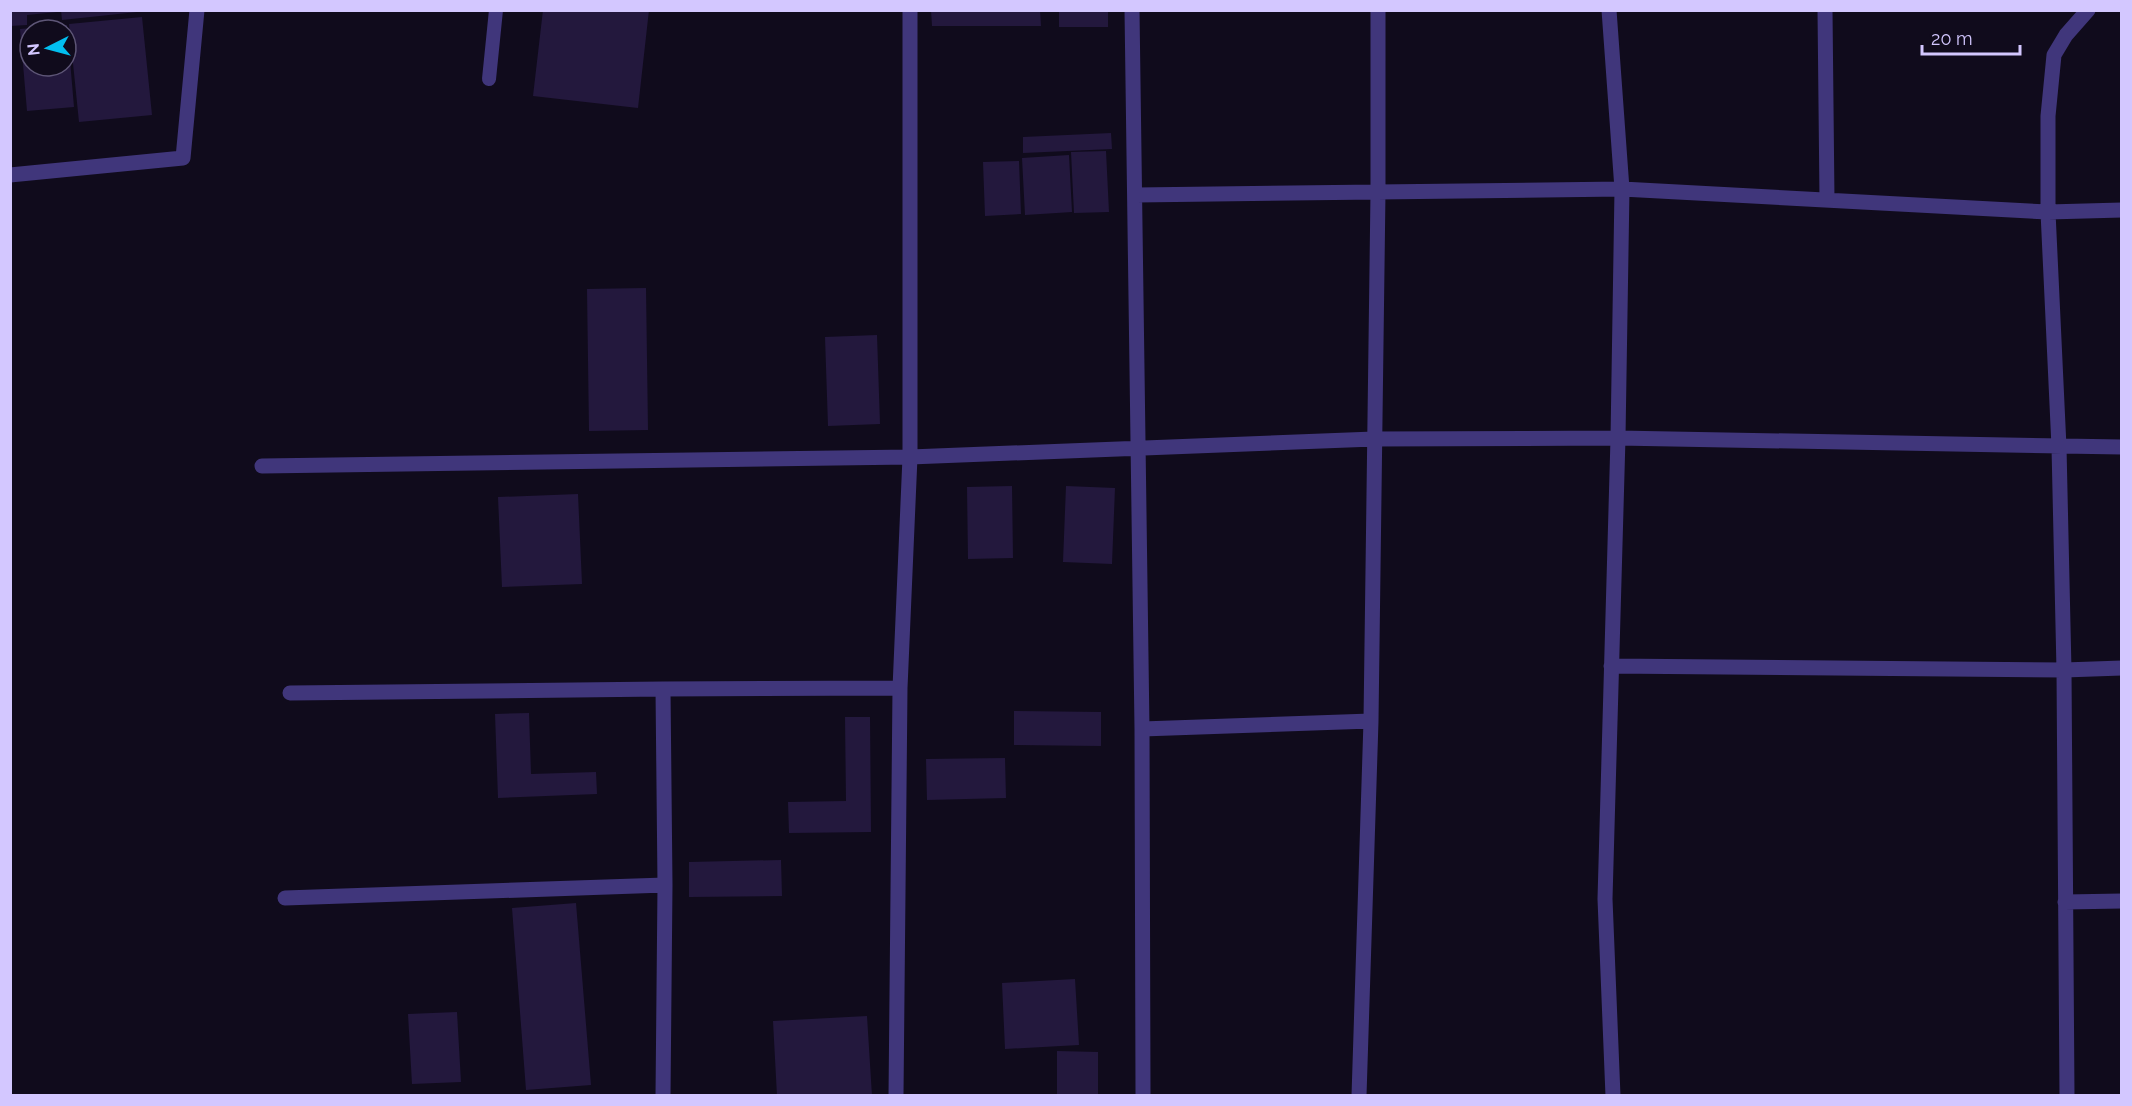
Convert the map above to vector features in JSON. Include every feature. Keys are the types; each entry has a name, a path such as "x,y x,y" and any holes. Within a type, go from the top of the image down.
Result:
{"street":[{"path":"10,175 183,158 197,10"},
{"path":"896,1095 900,688 910,457 910,10"},
{"path":"1132,10 1142,729 1143,1095"},
{"path":"1359,1095 1371,721 1378,10"},
{"path":"1609,10 1622,189 1618,438 1605,899 1614,1095"},
{"path":"1825,10 1827,200"},
{"path":"2067,1095 2064,670 2059,447 2048,212 2048,116 2054,55 2066,34 2088,10"},
{"path":"1136,195 1622,189 2048,212 2121,210"},
{"path":"262,466 910,457 1374,439 1618,438 2121,447"},
{"path":"1611,666 2064,670 2121,668"},
{"path":"290,693 900,688"},
{"path":"663,689 665,885 663,1095"},
{"path":"1142,729 1371,721"},
{"path":"285,898 665,885"},
{"path":"2065,902 2121,901"}],"lane":[{"path":"489,79 496,10"}],"building":[{"path":"10,10 57,10 57,12 18,18 18,26 10,26"},
{"path":"61,10 137,10 137,12 78,18 62,18"},
{"path":"543,10 649,10 638,108 533,96"},
{"path":"931,10 1040,10 1041,26 932,26"},
{"path":"1059,10 1108,10 1108,27 1059,27"},
{"path":"142,17 152,115 79,122 75,78 78,78 78,23"},
{"path":"24,78 72,78 74,107 27,111"},
{"path":"1111,133 1112,149 1023,153 1023,137"},
{"path":"1106,151 1109,212 1074,213 1071,152"},
{"path":"1069,155 1072,212 1025,215 1022,158"},
{"path":"1019,161 1021,214 985,216 983,162"},
{"path":"646,288 648,430 589,431 587,289"},
{"path":"877,335 880,424 828,426 825,337"},
{"path":"1012,486 1013,558 968,559 967,487"},
{"path":"1066,486 1115,488 1112,564 1063,562"},
{"path":"578,494 582,584 502,587 498,497"},
{"path":"1014,711 1101,712 1101,746 1014,745"},
{"path":"529,713 531,774 596,772 597,794 498,798 495,714"},
{"path":"845,717 870,717 871,832 789,833 788,802 846,801"},
{"path":"1005,758 1006,798 927,800 926,759"},
{"path":"781,860 782,896 689,897 689,862"},
{"path":"576,903 591,1085 526,1090 512,908"},
{"path":"1075,979 1079,1045 1005,1049 1002,983"},
{"path":"457,1012 461,1082 412,1084 408,1014"},
{"path":"867,1016 872,1096 777,1096 773,1021"},
{"path":"1057,1051 1098,1052 1098,1096 1057,1096"}]}
